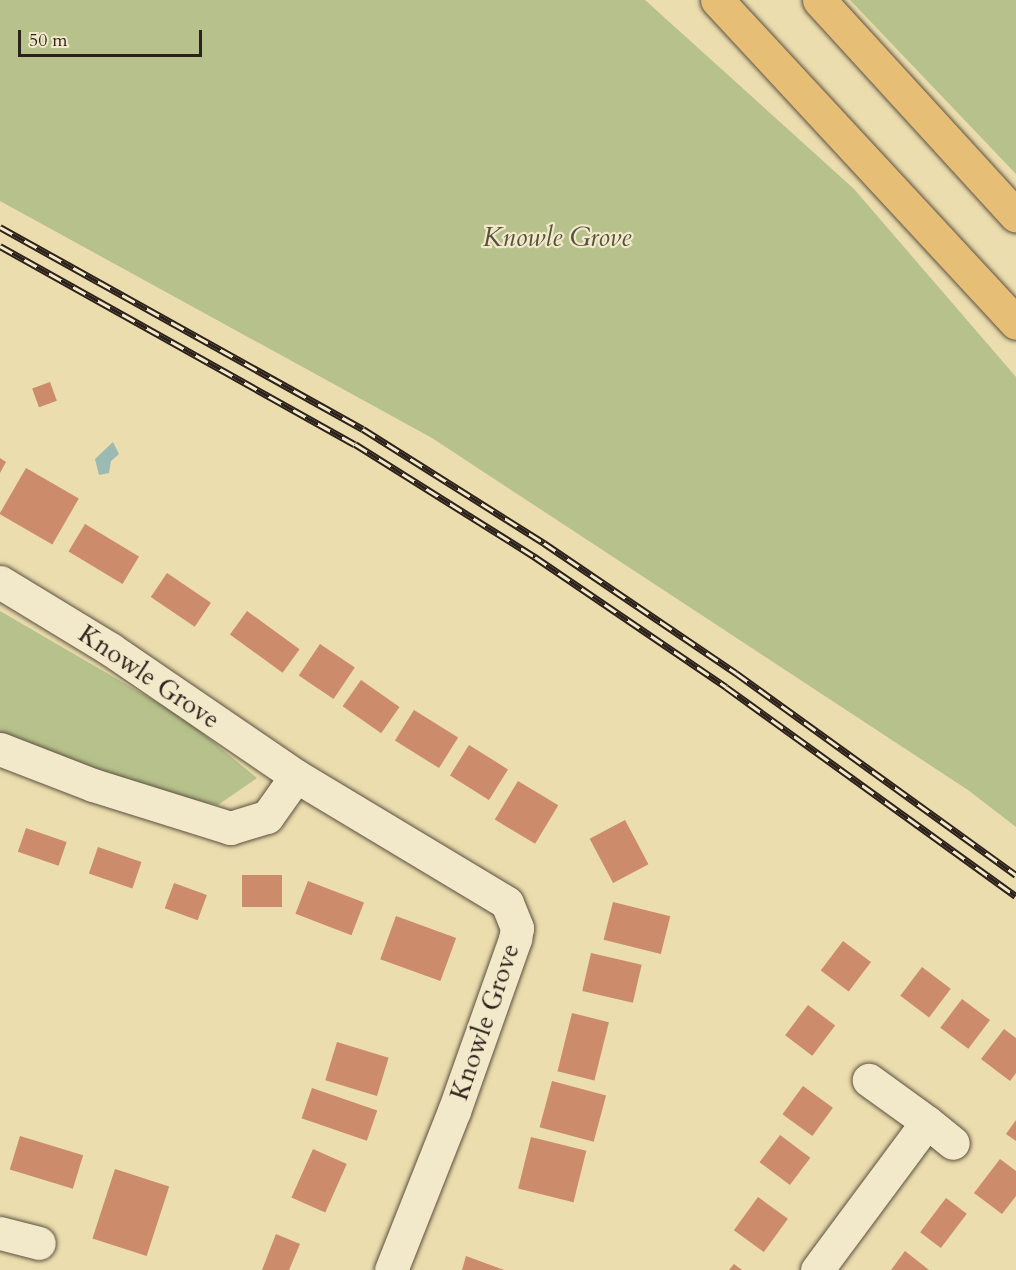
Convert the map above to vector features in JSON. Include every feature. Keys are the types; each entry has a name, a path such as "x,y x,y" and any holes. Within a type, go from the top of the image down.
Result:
{"highway":[{"path":"717,0 1016,323"},
{"path":"819,0 1016,216"}],"street":[{"name":"Knowle Grove","path":"0,582 110,649 296,776 507,903 517,928 454,1111 391,1270"},
{"path":"0,749 93,785 230,828 267,817 296,776"},
{"path":"869,1080 952,1143"},
{"path":"817,1270 927,1122"},
{"path":"0,1233 39,1243"}],"green space":[{"name":"Knowle Grove","path":"0,0 645,0 854,189 1016,377 1016,827 968,790 432,438 0,201"},
{"path":"850,0 1016,0 1016,174"},
{"path":"0,611 184,718 257,778 218,805 91,777 0,741"}],"water":[{"path":"113,442 119,454 111,461 109,473 99,475 95,459"}],"building":[{"path":"50,382 57,401 39,407 32,388"},
{"path":"0,458 6,462 0,473"},
{"path":"26,468 79,498 52,544 0,514"},
{"path":"85,524 139,556 123,584 69,551"},
{"path":"167,573 211,603 195,627 151,597"},
{"path":"247,611 300,649 283,673 230,634"},
{"path":"320,644 355,667 334,699 299,676"},
{"path":"361,680 400,707 381,733 343,706"},
{"path":"414,710 458,738 439,768 395,741"},
{"path":"469,745 508,769 489,800 450,776"},
{"path":"518,781 558,805 535,844 495,820"},
{"path":"625,820 648,864 613,883 590,839"},
{"path":"26,828 67,842 59,866 18,852"},
{"path":"98,847 141,862 132,888 89,873"},
{"path":"242,875 282,875 282,907 242,907"},
{"path":"308,881 364,903 351,935 295,914"},
{"path":"174,883 207,895 198,920 165,908"},
{"path":"613,902 670,916 661,954 604,940"},
{"path":"396,916 456,938 440,981 380,959"},
{"path":"843,941 871,962 849,992 821,971"},
{"path":"591,953 642,965 633,1003 582,991"},
{"path":"922,967 951,989 929,1017 900,996"},
{"path":"962,999 990,1020 968,1049 940,1028"},
{"path":"808,1005 835,1025 812,1056 785,1035"},
{"path":"572,1013 609,1022 594,1080 557,1071"},
{"path":"1004,1029 1016,1038 1016,1073 1010,1081 981,1059"},
{"path":"337,1042 389,1058 377,1096 325,1080"},
{"path":"552,1081 606,1095 594,1142 540,1127"},
{"path":"803,1086 833,1108 812,1136 782,1114"},
{"path":"312,1088 377,1110 367,1141 302,1118"},
{"path":"1016,1120 1016,1141 1006,1134"},
{"path":"780,1135 810,1158 790,1185 760,1162"},
{"path":"20,1136 83,1155 73,1189 10,1169"},
{"path":"531,1137 586,1151 573,1202 518,1188"},
{"path":"313,1149 347,1164 325,1212 291,1197"},
{"path":"1000,1159 1016,1171 1016,1196 1002,1214 974,1193"},
{"path":"115,1169 169,1187 147,1256 92,1238"},
{"path":"758,1197 788,1219 764,1252 734,1230"},
{"path":"946,1198 967,1214 941,1248 920,1232"},
{"path":"276,1234 300,1244 289,1270 262,1270"},
{"path":"905,1251 929,1270 891,1270"},
{"path":"466,1256 504,1270 462,1270"},
{"path":"734,1264 742,1270 729,1270"}],"railway":[{"path":"0,227 363,429 544,543 736,673 1016,875"},
{"path":"0,246 355,444 535,557 726,687 1016,896"}]}
